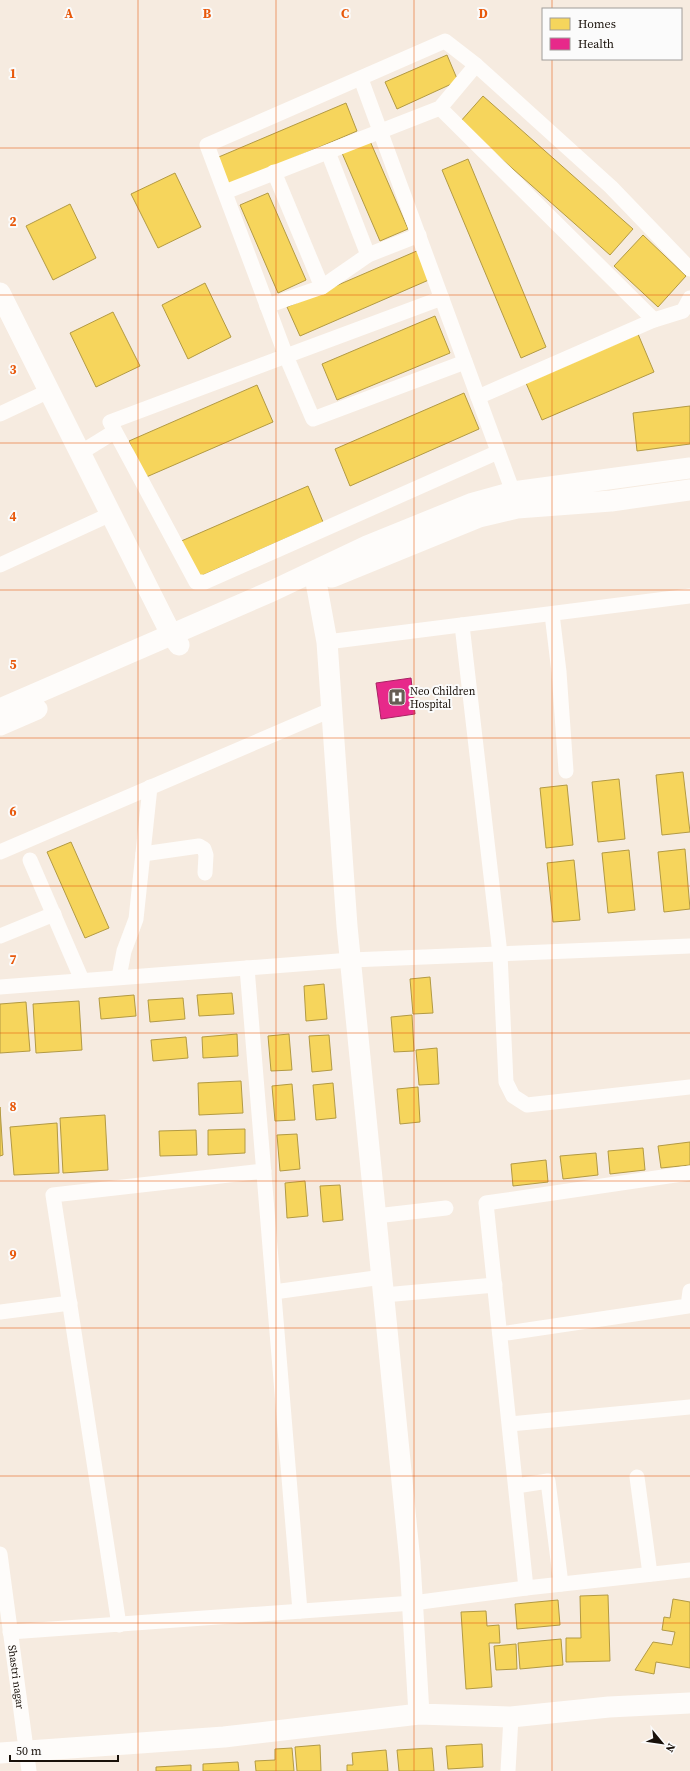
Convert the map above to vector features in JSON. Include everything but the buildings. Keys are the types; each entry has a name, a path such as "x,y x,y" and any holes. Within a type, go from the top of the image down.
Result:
{"street":[{"path":"465,362 313,419 286,356 208,145 361,79 444,41 476,65 611,187 690,269"},
{"path":"225,192 440,108 476,65"},
{"path":"361,79 513,492"},
{"path":"440,108 654,320"},
{"path":"328,152 368,256"},
{"path":"274,172 322,287"},
{"path":"267,306 322,287 368,256 419,235"},
{"path":"0,293 175,640"},
{"path":"442,298 110,422 114,432 196,582 205,582 498,452"},
{"path":"478,397 654,320 683,311 690,298"},
{"path":"0,414 49,391"},
{"path":"80,453 114,432"},
{"path":"315,577 367,546 473,502 513,492 690,468"},
{"path":"0,725 272,591 315,577 479,517 517,508 611,501 690,490"},
{"path":"0,565 111,514"},
{"path":"315,577 327,642 350,960 410,1554 419,1714"},
{"path":"327,642 690,596"},
{"path":"552,614 559,672 566,770"},
{"path":"462,625 500,954 506,1082 513,1096 527,1105 690,1087"},
{"path":"0,709 175,640"},
{"path":"0,852 333,709"},
{"path":"119,977 124,952 136,919 150,787"},
{"path":"143,854 199,846 204,849 206,855 205,873"},
{"path":"30,860 82,980"},
{"path":"0,936 54,914"},
{"path":"0,987 350,960 690,946"},
{"path":"247,968 300,1611"},
{"path":"119,1624 53,1195 264,1171"},
{"path":"526,1588 486,1203 690,1173"},
{"path":"376,1216 446,1208"},
{"path":"274,1292 383,1286 495,1286"},
{"path":"500,1334 689,1306 690,1291"},
{"path":"0,1312 70,1303"},
{"path":"510,1424 690,1408"},
{"path":"637,1477 650,1574"},
{"path":"516,1486 548,1481 561,1584"},
{"name":"Shastri nagar","path":"0,1554 28,1761"},
{"path":"10,1632 413,1603 526,1588 690,1570"},
{"path":"0,1753 28,1761 419,1714 511,1717 610,1706 690,1703"},
{"path":"508,1771 511,1717"}],"place":[{"name":"Neo Children Hospital","path":"397,697"}]}
